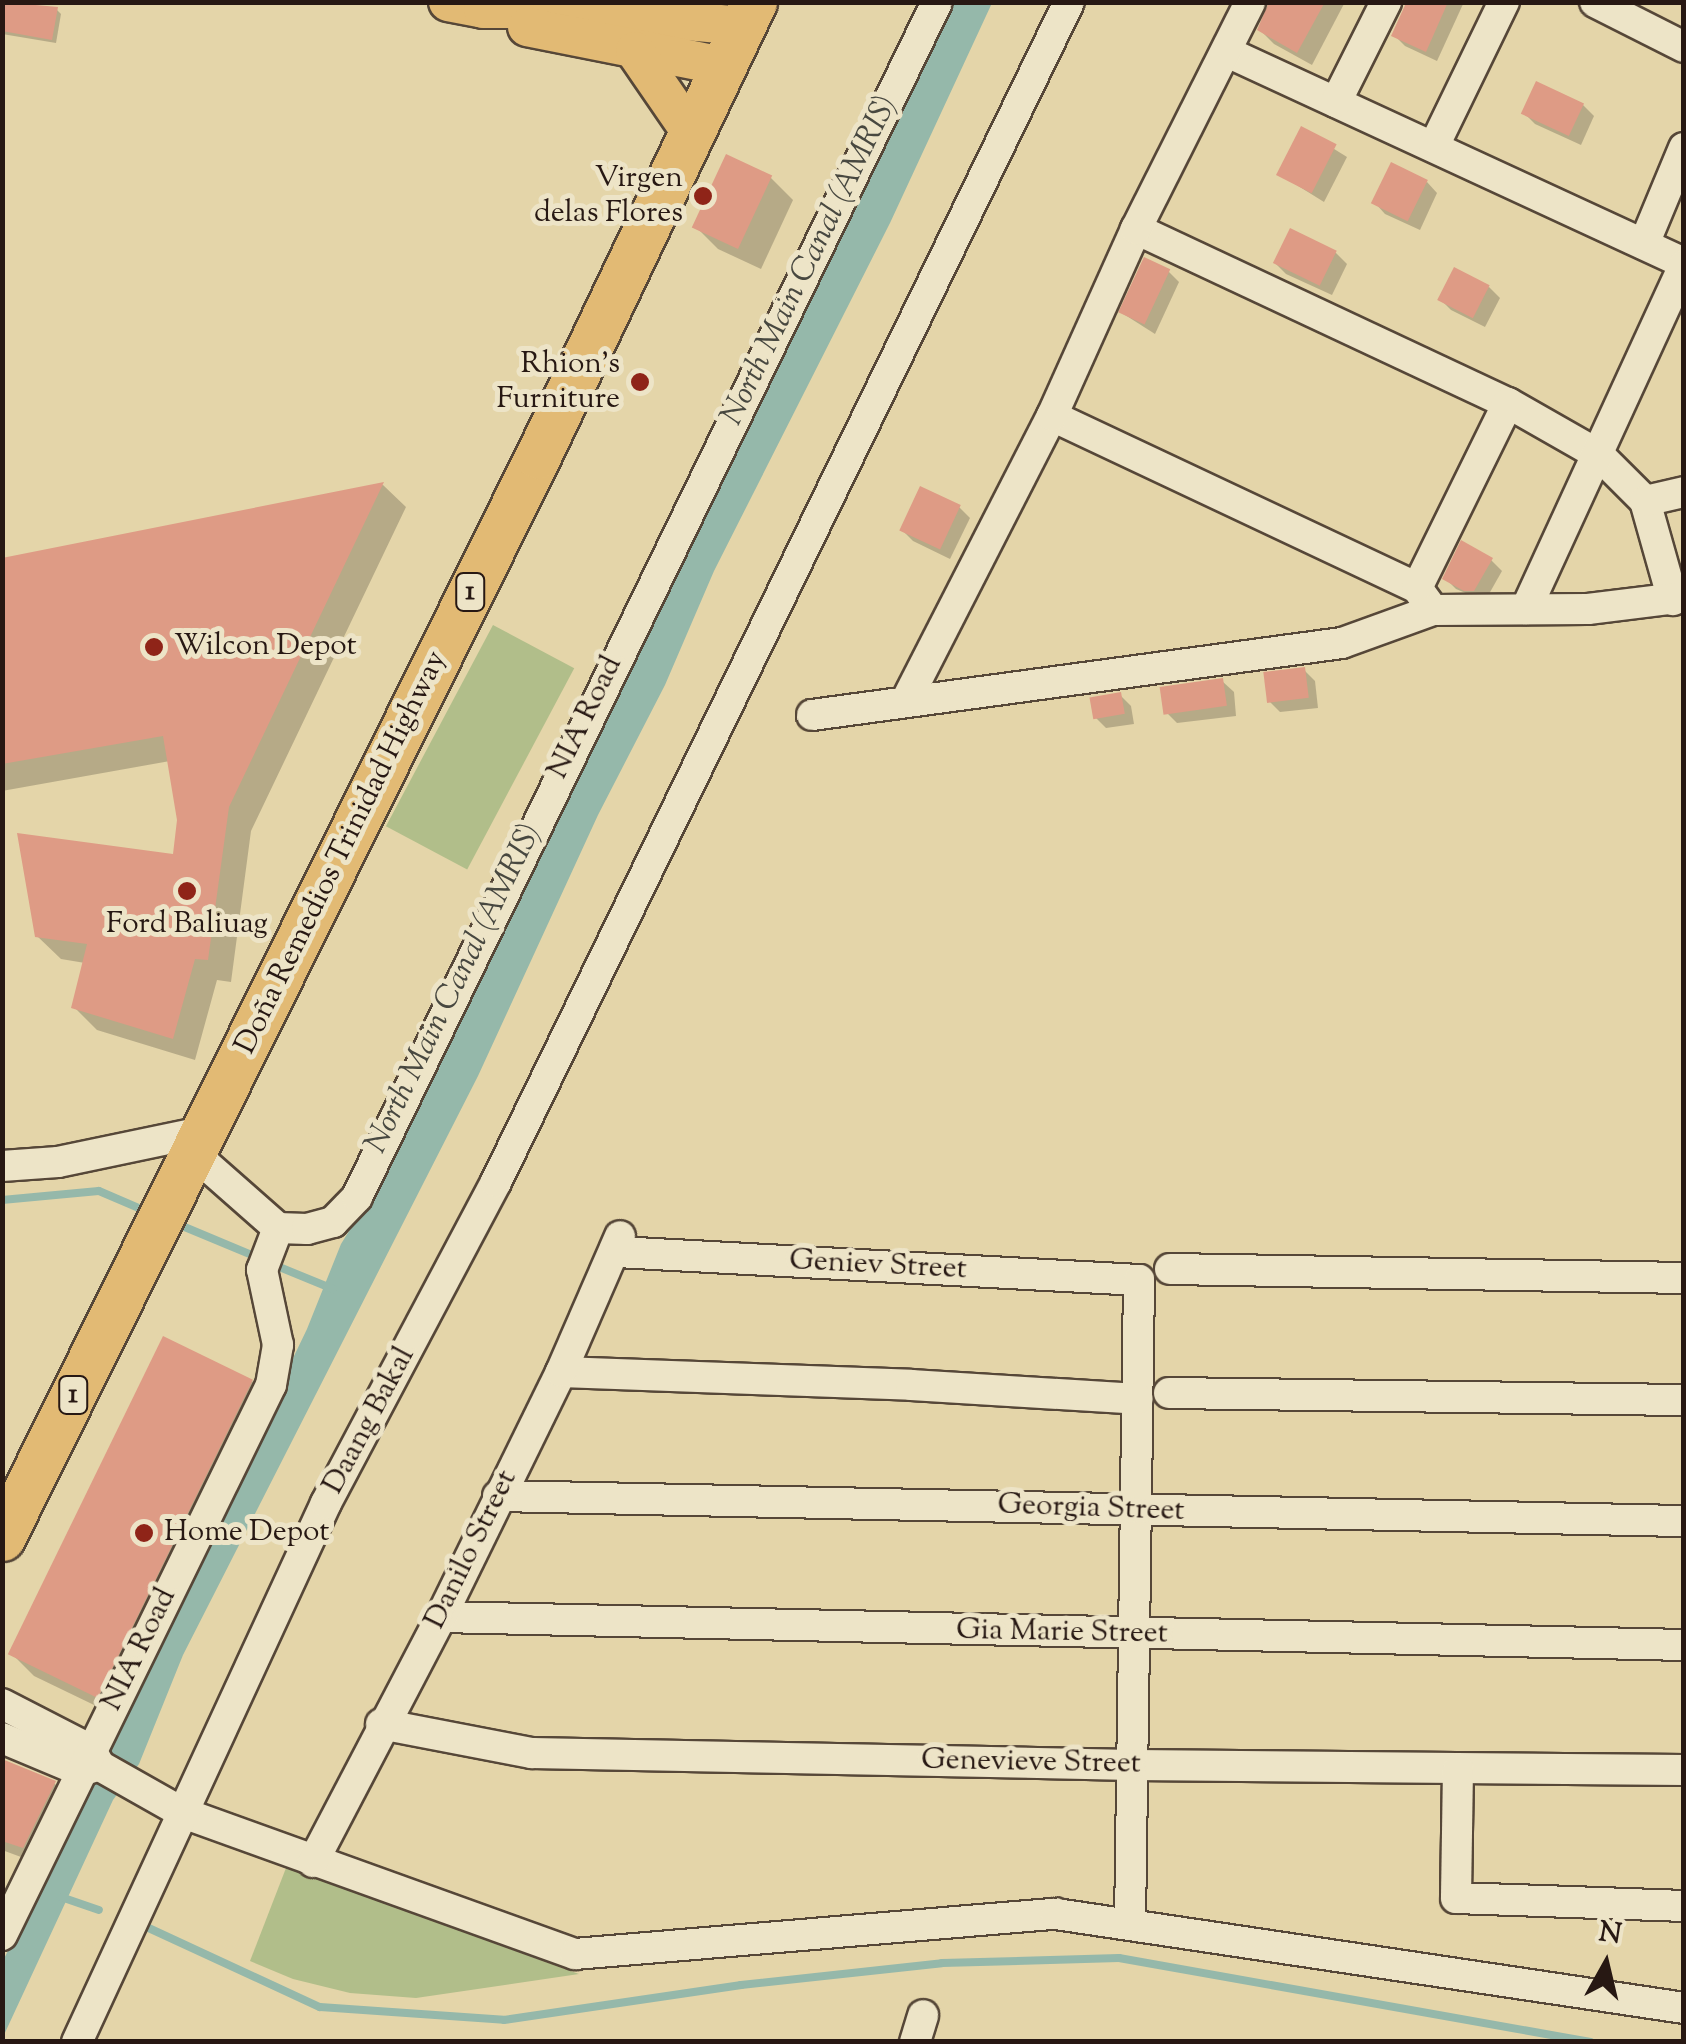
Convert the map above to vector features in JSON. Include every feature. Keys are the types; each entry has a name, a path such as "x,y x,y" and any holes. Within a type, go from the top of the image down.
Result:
{"highway":[{"name":"Doña Remedios Trinidad Highway","path":"2,1538 194,1154 350,828 538,456 748,14"}],"main road":[{"path":"638,35 690,2"},
{"path":"465,6 538,31 638,35 748,14"},
{"path":"638,35 722,66"},
{"path":"638,35 690,131"}],"street":[{"name":"NIA Road","path":"2,1935 99,1765 271,1385 278,1344 270,1250 307,1229 332,1222 357,1197 937,2"},
{"name":"Daang Bakal","path":"77,2042 326,1504 496,1182 623,914 1070,2"},
{"path":"906,701 1052,416 1136,229 1250,2"},
{"path":"1336,102 1386,2"},
{"path":"1434,146 1504,2"},
{"path":"1611,6 1684,47"},
{"path":"1227,52 1684,264 1526,609"},
{"path":"1644,244 1684,148"},
{"path":"1052,416 1425,599 1526,609 1588,608 1678,598 1646,501 1599,455 1508,403 1136,229"},
{"path":"812,715 1342,643 1425,599 1508,403"},
{"path":"1646,501 1684,492"},
{"path":"2,1166 194,1154 270,1250"},
{"name":"Geniev Street","path":"619,1242 1140,1280 1138,1399"},
{"name":"Danilo Street","path":"313,1862 561,1372 619,1242"},
{"path":"1170,1269 1684,1278"},
{"path":"561,1372 911,1385 1138,1399 1130,1922"},
{"path":"1169,1393 1684,1400"},
{"name":"Georgia Street","path":"498,1496 1684,1521"},
{"name":"Gia Marie Street","path":"440,1617 1684,1645"},
{"path":"2,1704 184,1812 575,1954 1056,1914 1130,1922 1684,2008"},
{"name":"Genevieve Street","path":"381,1724 532,1753 1133,1765 1684,1770"},
{"path":"2,1738 99,1765"},
{"path":"1458,1768 1456,1898 1684,1906"}],"green space":[{"path":"493,625 574,668 467,870 386,826"},
{"path":"286,1868 579,1974 416,1998 350,1993 293,1979 250,1961"}],"shaded area":[{"name":"North Main Canal (AMRIS)","path":"953,3 992,3 890,223 714,571 665,685 598,815 478,1076 183,1655 139,1764 113,1800 3,2037 2,1963 307,1329 341,1244 367,1202"}],"building":[{"path":"2,2 58,7 52,40 2,31"},
{"path":"1269,2 1325,2 1297,53 1257,30"},
{"path":"1448,2 1426,52 1391,36 1406,3"},
{"path":"1536,81 1584,103 1569,136 1521,114"},
{"path":"1301,126 1337,144 1312,193 1276,175"},
{"path":"726,154 772,176 738,249 692,227"},
{"path":"1391,162 1428,180 1408,221 1371,203"},
{"path":"1290,228 1337,251 1320,286 1273,263"},
{"path":"1144,257 1170,269 1145,325 1118,312"},
{"path":"1454,267 1490,285 1473,318 1437,300"},
{"name":"Wilcon Depot","path":"384,482 229,807 208,960 195,959 173,1039 71,1008 87,944 35,937 17,833 173,854 177,820 163,736 2,764 2,558"},
{"path":"920,486 961,505 940,549 899,530"},
{"path":"1461,540 1493,558 1474,591 1464,591 1442,579"},
{"path":"1305,667 1309,698 1267,703 1263,672"},
{"path":"1223,678 1227,706 1164,715 1160,687"},
{"path":"1121,692 1125,714 1093,719 1089,698"},
{"path":"163,1336 253,1380 98,1698 8,1654"},
{"path":"2,1759 56,1781 23,1848 2,1841"}],"waterway":[{"path":"2,1200 99,1191 148,1212"},
{"path":"175,1223 259,1258"},
{"path":"272,1264 333,1289"},
{"path":"61,1897 99,1910"},
{"path":"140,1924 320,2007 504,2020 741,1985 942,1963 1119,1958 1591,2042"}],"place":[{"name":"Virgen delas Flores","path":"703,196"},
{"name":"Rhion's Furniture","path":"640,382"},
{"name":"Wilcon Depot","path":"154,647"},
{"name":"Ford Baliuag","path":"187,891"},
{"name":"Home Depot","path":"144,1533"}]}
